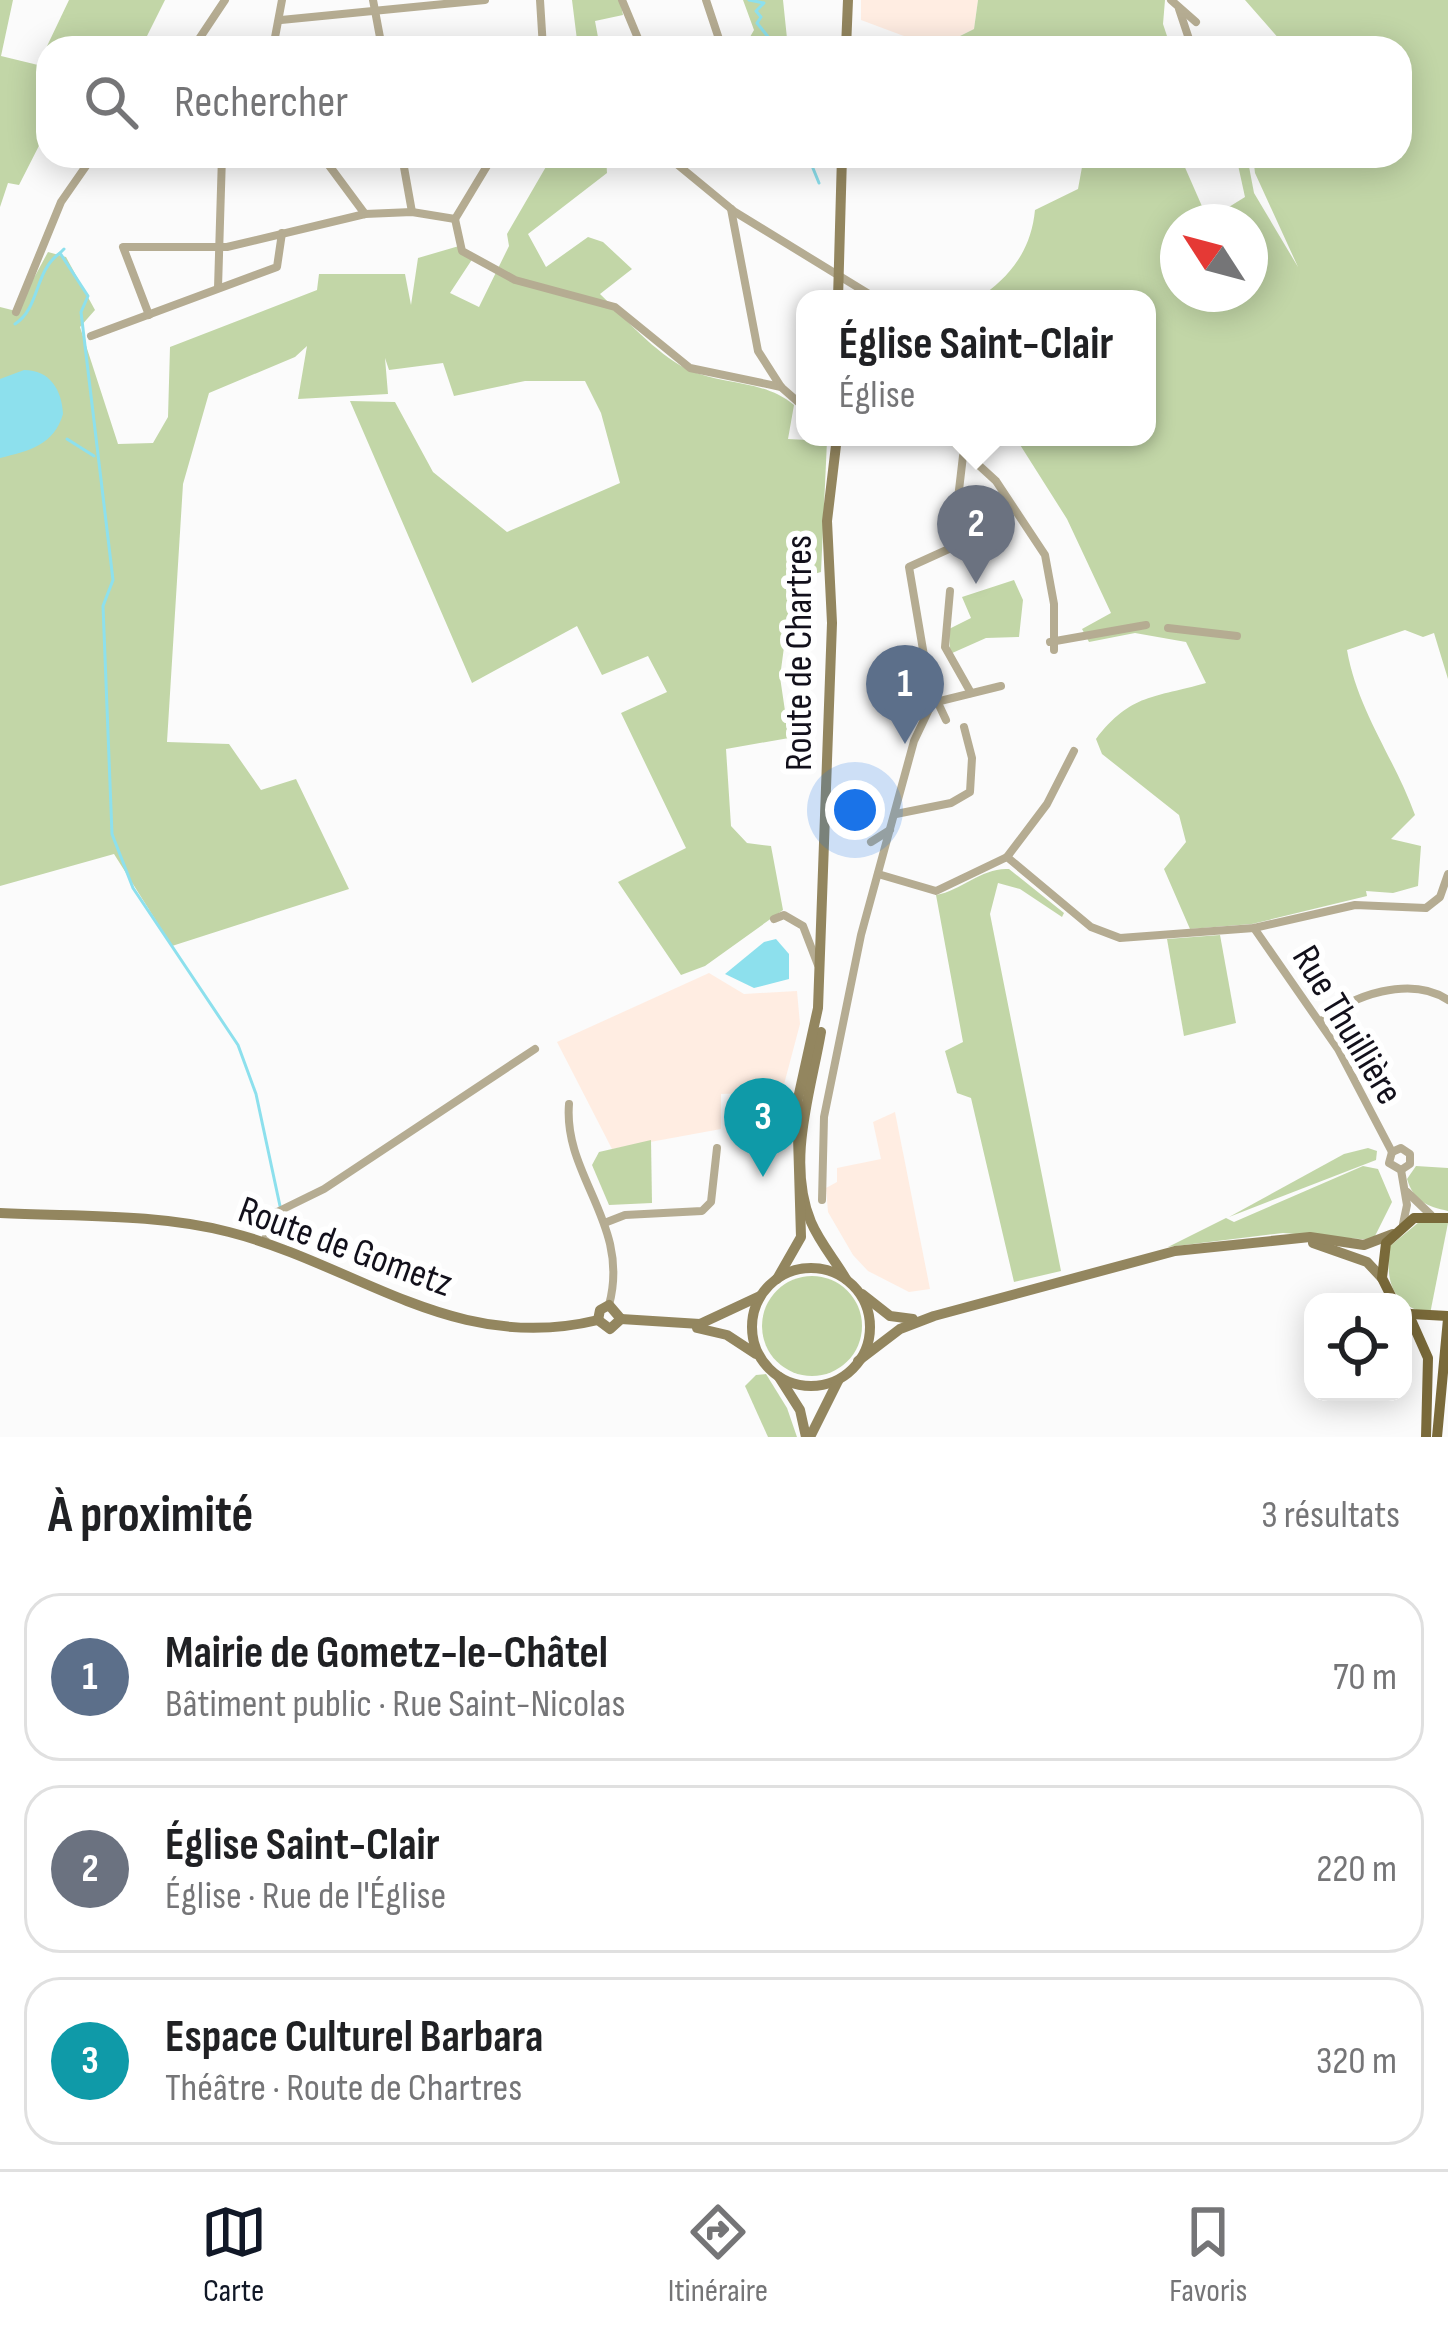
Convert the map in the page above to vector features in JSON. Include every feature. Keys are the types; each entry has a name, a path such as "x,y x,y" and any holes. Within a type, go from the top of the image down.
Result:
{"main road":[{"path":"850,36 851,0"},
{"path":"841,290 845,168"},
{"name":"Route de Chartres","path":"777,1279 801,1237 800,1131 823,1025 832,623 827,521 836,446"},
{"name":"Route de Chartres","path":"800,1131 807,1212 846,1280"},
{"name":"Route de Gometz","path":"0,1213 156,1220 264,1242 375,1292 445,1316 524,1329 598,1320 610,1329 621,1319"},
{"path":"1382,1278 1382,1255 1403,1224 1431,1215 1448,1218"},
{"path":"808,1437 840,1377 892,1334 934,1316 1174,1251 1293,1238 1364,1244 1393,1234"},
{"path":"1293,1238 1357,1257 1382,1278 1390,1293"},
{"path":"688,1326 723,1317 762,1294 777,1279 808,1268 846,1280 898,1319 934,1316"},
{"path":"858,1292 870,1330 858,1361"},
{"path":"761,1357 752,1325 762,1294"},
{"path":"598,1320 600,1310 609,1305 621,1319 727,1335 777,1374 795,1401 808,1437"},
{"path":"1412,1312 1448,1317 1437,1437"},
{"path":"1412,1319 1428,1358 1426,1437"},
{"path":"777,1374 808,1385 840,1377"}],"street":[{"path":"201,36 225,0"},
{"path":"276,36 282,0"},
{"path":"281,20 374,5 485,0"},
{"path":"540,0 542,36"},
{"path":"622,0 637,36"},
{"path":"706,0 718,36"},
{"path":"1171,0 1196,22"},
{"path":"374,5 380,36"},
{"path":"1180,9 1188,36"},
{"path":"16,311 61,202 85,168"},
{"path":"218,288 222,168"},
{"path":"331,168 365,214"},
{"path":"404,168 412,212"},
{"path":"486,168 454,219 462,250 489,269 614,308 690,368 781,387"},
{"path":"683,168 731,208 863,290"},
{"path":"731,208 754,341 781,387 796,400"},
{"path":"148,315 124,248 219,247 365,214 412,212 454,219"},
{"path":"91,336 277,267 282,233"},
{"path":"952,446 955,524"},
{"path":"956,454 996,481 1045,555 1054,604 1052,646 1146,625"},
{"path":"946,720 936,704 909,567 962,543 1008,502"},
{"path":"950,591 945,647 971,693"},
{"path":"1168,628 1237,636"},
{"path":"823,1200 824,1132 849,992 917,730 936,704 1001,686"},
{"path":"896,814 951,802 970,792 972,758 964,727"},
{"path":"878,874 936,891 1006,857 1047,804 1074,751"},
{"path":"871,842 891,829"},
{"path":"1006,857 1079,918 1110,937 1254,928 1354,904 1426,908 1435,904 1448,879"},
{"path":"773,920 784,915 803,926 822,967"},
{"name":"Rue Thuillière","path":"1254,928 1320,1022 1391,1152"},
{"path":"1320,1022 1337,1007 1370,994 1425,990 1448,1000"},
{"path":"264,1242 275,1213 324,1189 535,1049"},
{"path":"568,1104 570,1133 608,1222 615,1271 609,1305"},
{"path":"800,1131 824,1132"},
{"path":"608,1222 625,1215 702,1211 711,1202 717,1148"},
{"path":"1401,1170 1410,1164 1410,1154 1401,1148 1391,1152 1389,1163 1401,1170 1406,1191 1403,1224"},
{"path":"1406,1191 1431,1215"}],"shaded area":[{"path":"861,0 978,0 974,29 960,36 904,36 861,20"},
{"path":"709,973 744,994 797,991 800,1024 782,1092 721,1094 721,1129 612,1149 557,1042"},
{"path":"895,1112 930,1289 909,1292 868,1271 853,1255 828,1212 826,1188 837,1182 837,1168 881,1159 873,1122"}],"green space":[{"path":"0,0 13,0 1,56 36,65 36,152 19,185 8,183 0,207"},
{"path":"69,0 165,0 147,36 52,36"},
{"path":"572,0 620,0 623,15 595,21 598,36 576,36"},
{"path":"743,0 783,0 787,36 751,36 754,30"},
{"path":"978,0 1165,0 1167,36 960,36 974,29"},
{"path":"1245,0 1448,0 1448,679 1434,633 1423,637 1405,630 1347,650 1359,694 1415,815 1391,839 1421,846 1418,886 1393,893 1366,891 1367,896 1252,924 1190,929 1164,869 1186,842 1179,815 1102,754 1096,739 1133,705 1206,683 1186,642 1135,633 1089,642 1082,629 1111,613 1067,519 1021,446 1156,446 1156,290 990,290 1017,262 1035,210 1078,189 1082,168 1185,168 1201,204 1160,204 1160,312 1268,312 1268,217 1298,267 1254,168 1412,168 1412,36 1276,36"},
{"path":"545,168 607,168 607,173 528,234 546,267 588,237 603,242 632,269 600,294 652,344 687,369 782,397 794,405 788,439 796,439 796,446 827,446 821,572 793,580 780,677 789,738 726,749 731,826 747,843 771,846 783,910 705,966 681,975 618,882 686,848 621,713 667,692 648,656 602,675 577,626 472,683 350,401 395,402 433,472 507,532 620,483 601,413 585,381 525,381 454,396 443,363 389,370 385,358 388,394 298,399 307,346 295,357 209,393 183,484 167,742 229,744 261,790 296,779 349,889 172,946 114,854 0,886 0,307 16,311 48,252 66,257 95,310 80,327 118,444 153,443 168,417 170,347 317,290 319,274 405,274 411,305 418,258 459,246 473,258 450,293 479,307 509,246 507,234"},
{"path":"1239,168 1249,168 1261,204 1234,204 1245,197"},
{"path":"1014,580 1023,600 1019,637 986,638 950,654 949,629 971,618 962,597"},
{"path":"1009,869 1064,913 1062,917 1020,889 998,883 990,914 1061,1271 1014,1282 971,1098 957,1093 945,1051 963,1042 936,895"},
{"path":"1220,935 1236,1023 1184,1036 1167,939"},
{"path":"651,1140 652,1203 609,1205 592,1165 599,1152"},
{"path":"1368,1148 1377,1151 1376,1160 1229,1217 1344,1154"},
{"path":"1363,1166 1378,1169 1392,1202 1373,1240 1283,1233 1168,1247 1226,1218 1234,1222"},
{"path":"1416,1166 1448,1168 1448,1211 1428,1205 1413,1193 1407,1179"},
{"path":"1419,1222 1448,1223 1430,1314 1412,1308 1412,1293 1394,1290 1390,1246"},
{"path":"812,1276 831,1280 847,1291 858,1307 862,1326 858,1345 847,1361 831,1372 812,1376 793,1372 777,1361 766,1345 762,1326 766,1307 777,1291 793,1280"},
{"path":"766,1374 787,1408 797,1437 768,1437 745,1386 756,1375"}],"water":[{"path":"24,370 53,383 63,414 47,440 0,458 0,379"},
{"path":"776,939 789,954 789,979 754,988 725,974 764,942"}],"waterway":[{"path":"749,0 764,3 756,11 761,17 757,23 767,36"},
{"path":"813,168 819,183"},
{"path":"64,249 60,253 88,296 81,312 113,580 103,606 112,834 133,888 238,1045 256,1094 280,1206"},
{"path":"15,324 29,309 46,269 60,253"},
{"path":"67,439 94,456"}],"place":[{"name":"Église Saint-Clair","path":"976,584"},
{"name":"Mairie de Gometz-le-Châtel","path":"905,744"},
{"name":"Espace Culturel Barbara","path":"763,1177"}]}
